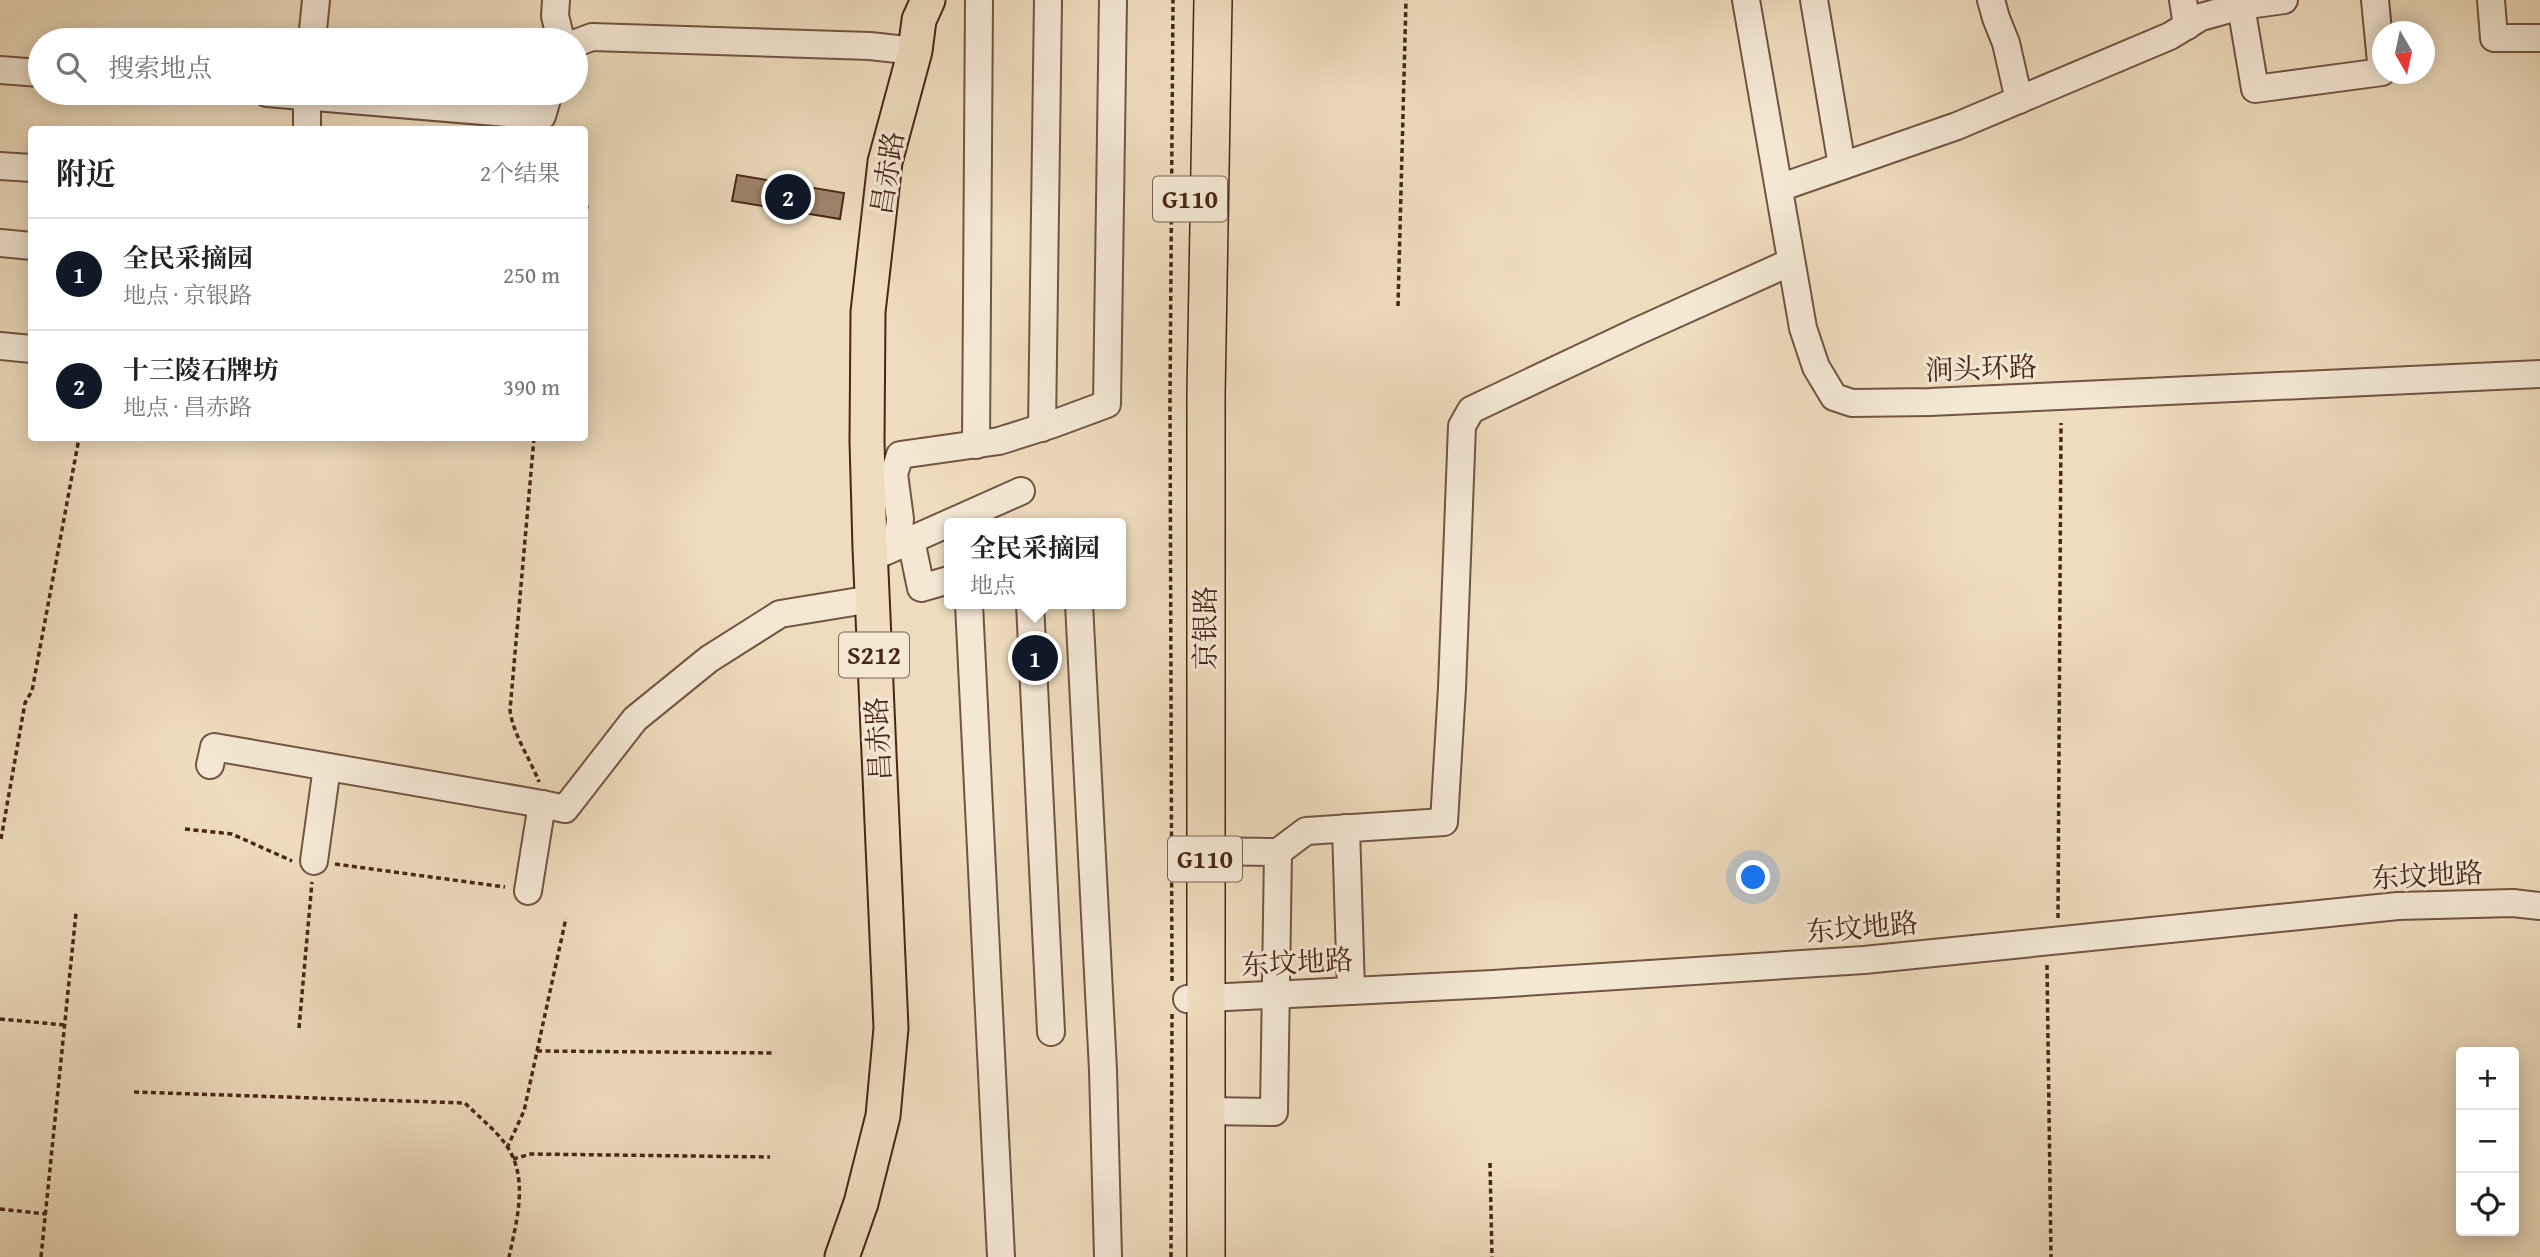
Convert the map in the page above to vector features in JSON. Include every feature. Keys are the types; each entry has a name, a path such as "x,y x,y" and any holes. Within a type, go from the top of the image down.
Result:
{"highway":[{"name":"京银路","path":"1185,1257 1190,0"},
{"name":"京银路","path":"1188,399 1213,0"},
{"name":"京银路","path":"1188,460 1205,851 1184,998 1205,1111 1206,1257"}],"main road":[{"name":"昌赤路","path":"842,1257 861,1203 883,1116 891,1028 872,599 893,548 867,441 869,312 885,162 915,51 919,20 928,0"},
{"name":"昌赤路","path":"915,51 941,0"}],"street":[{"path":"313,28 316,0"},
{"path":"556,0 555,16 558,28"},
{"path":"976,445 979,0"},
{"path":"1042,428 1048,0"},
{"path":"944,581 921,588 893,548 900,519 894,474 900,455 976,445 1042,428 1107,404 1113,0"},
{"name":"涧头环路","path":"1746,0 1803,328 1816,367 1834,397 1852,403 1930,402 2540,374"},
{"path":"1814,0 1842,166"},
{"path":"1992,0 2006,43 2019,100"},
{"path":"2183,0 2187,26"},
{"path":"1779,188 1957,126 2170,36 2201,17 2241,6 2284,0"},
{"path":"2241,6 2255,89 2382,72 2375,0"},
{"path":"2491,0 2494,38 2540,38"},
{"path":"588,38 870,46 915,51"},
{"path":"0,70 28,72"},
{"path":"307,105 307,126"},
{"path":"368,105 446,119 542,116 545,105"},
{"path":"0,166 28,169"},
{"path":"0,243 28,246"},
{"path":"1205,851 1278,852 1306,831 1444,822 1462,426 1471,410 1791,261"},
{"path":"0,346 28,349"},
{"path":"960,518 1021,491"},
{"path":"893,548 944,525"},
{"path":"210,765 214,747 565,809 635,719 709,659 779,614 872,599"},
{"path":"969,609 1001,1257"},
{"path":"1030,609 1051,1032"},
{"path":"1079,609 1103,1070 1108,1257"},
{"path":"313,866 327,767"},
{"path":"528,891 542,804"},
{"path":"1346,828 1351,991"},
{"path":"1205,1111 1275,1112 1278,852"},
{"name":"东坟地路","path":"1184,998 1351,991 1864,960 2398,906 2513,903 2540,906"}],"path":[{"path":"1171,1257 1184,998 1188,460 1188,399 1172,0"},
{"path":"1398,306 1406,0"},
{"path":"2051,1257 2052,941 2061,423"},
{"path":"1,839 24,703 32,691 78,441"},
{"path":"534,441 510,710 512,726 529,756 540,784 542,804"},
{"path":"185,829 232,834 313,866 528,891"},
{"path":"299,1028 313,866"},
{"path":"41,1257 76,913"},
{"path":"507,1148 524,1111 566,918"},
{"path":"0,1019 65,1025"},
{"path":"537,1051 775,1053"},
{"path":"134,1092 465,1103 507,1148 518,1168 519,1210 509,1257"},
{"path":"513,1160 531,1154 770,1157"},
{"path":"1490,1163 1492,1257"},
{"path":"0,1209 46,1214"}],"building":[{"path":"737,175 844,193 840,219 732,201"}],"place":[{"name":"十三陵石牌坊","path":"788,197"},
{"name":"全民采摘园","path":"1035,658"}]}
